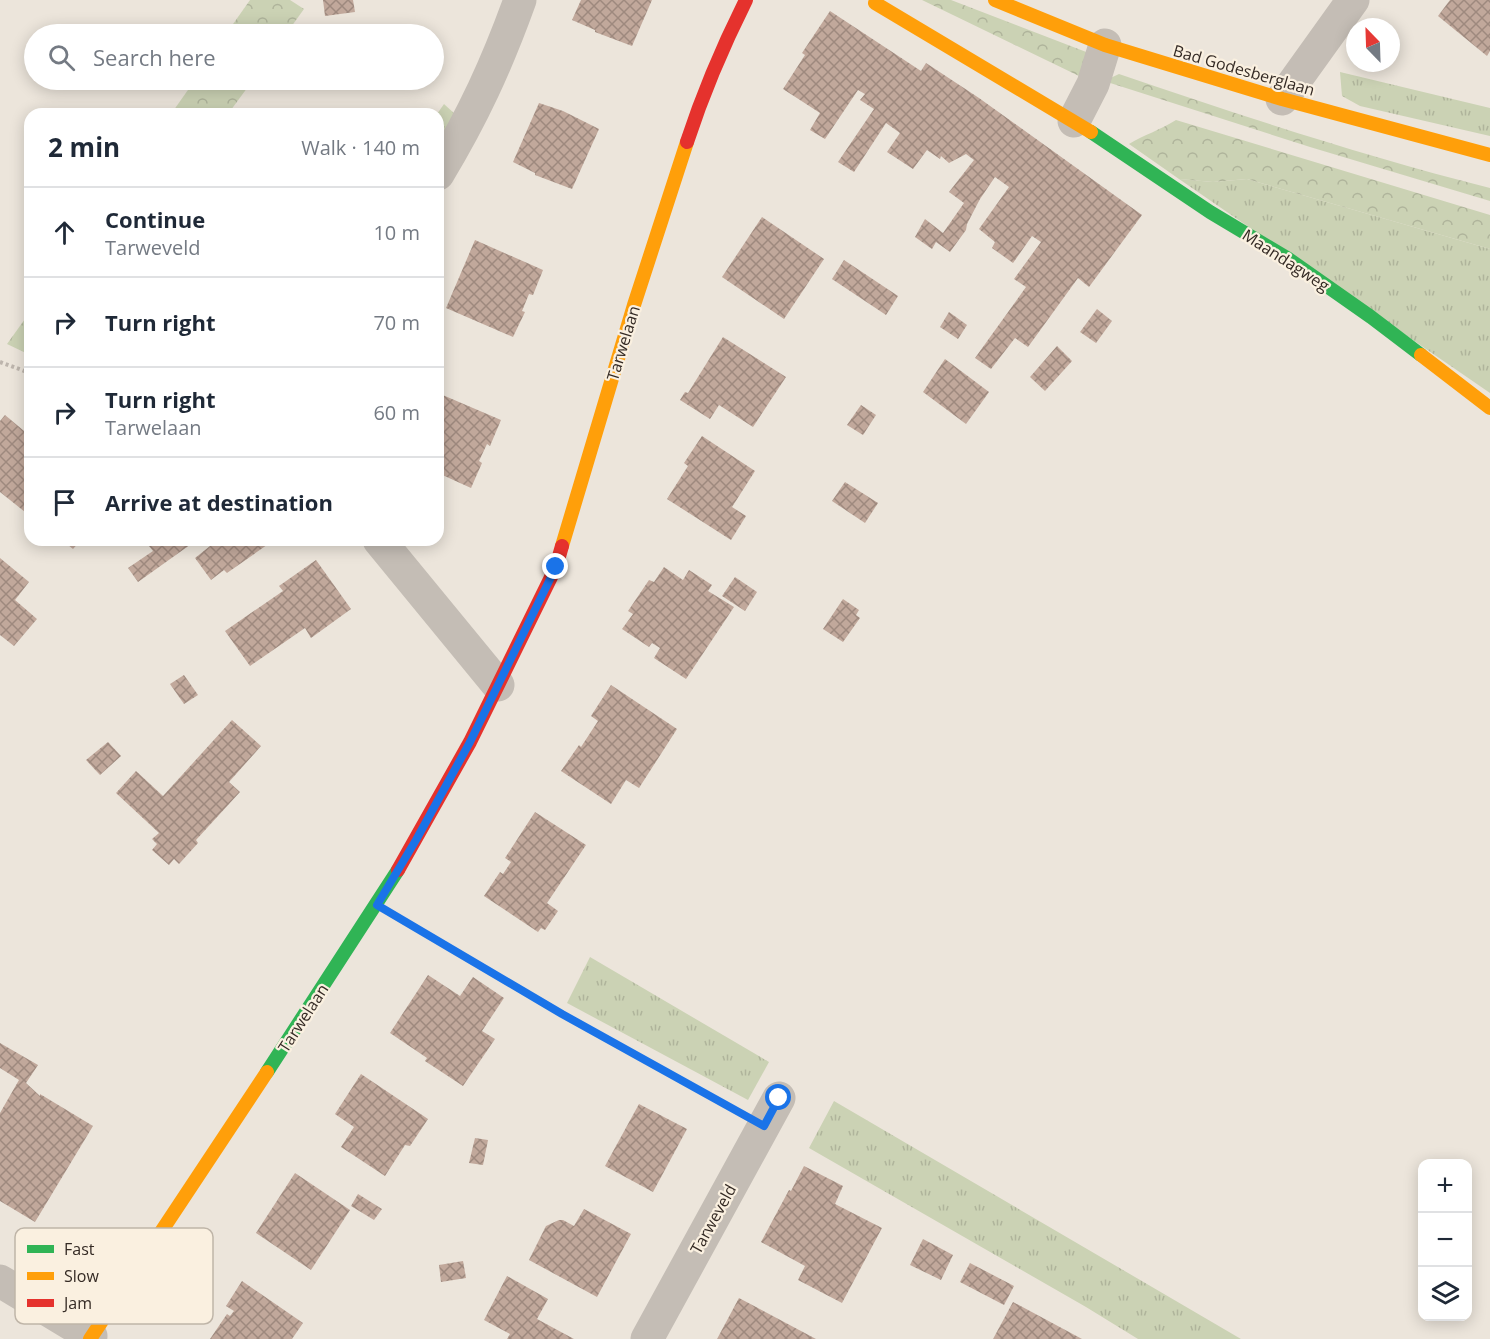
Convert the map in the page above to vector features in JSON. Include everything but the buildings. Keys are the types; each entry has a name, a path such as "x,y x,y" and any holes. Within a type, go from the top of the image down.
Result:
{"street":[{"path":"444,164 473,114 499,58 520,0"},
{"name":"Tarwelaan","path":"164,1228 377,905 438,801 556,567 634,305 695,117 746,0"},
{"name":"Bad Godesberglaan","path":"995,0 1105,45 1282,99 1490,155"},
{"path":"1282,99 1353,0"},
{"name":"Maandagweg","path":"875,3 1074,121 1210,212 1287,258 1371,317 1490,408"},
{"path":"1074,121 1093,84 1105,45"},
{"path":"384,546 498,685"},
{"name":"Tarweveld","path":"647,1339 779,1098"},
{"path":"0,1281 15,1290"},
{"path":"69,1324 91,1338"},
{"name":"Tarwelaan","path":"91,1338 100,1324"}],"path":[{"path":"0,363 24,371"},
{"path":"377,905 562,1014 764,1126"}],"green space":[{"path":"250,0 290,0 304,9 293,24 233,24"},
{"path":"922,0 951,0 1094,55 1079,76"},
{"path":"1340,72 1490,108 1490,136 1360,106 1342,96"},
{"path":"1119,74 1303,135 1490,188 1490,201 1310,147 1104,81"},
{"path":"188,90 246,90 232,108 175,108"},
{"path":"444,104 456,115 444,139 444,108 441,108"},
{"path":"1176,120 1490,215 1490,249 1247,179 1213,182 1179,179 1129,144"},
{"path":"1179,179 1213,182 1247,179 1490,249 1490,393"},
{"path":"24,320 24,352 7,344"},
{"path":"590,957 769,1062 748,1100 567,1003"},
{"path":"834,1101 1241,1339 1138,1339 809,1148"}],"traffic: fast":[{"path":"1091,132 1210,212 1287,258 1421,355"},
{"path":"267,1072 398,870"}],"traffic: slow":[{"path":"995,0 1105,45 1282,99 1490,155"},
{"path":"875,3 1091,132"},
{"path":"562,546 634,305 687,142"},
{"path":"1421,355 1490,408"},
{"path":"164,1228 267,1072"},
{"path":"90,1339 100,1324"}],"traffic: jam":[{"path":"687,142 714,70 746,0"},
{"path":"398,870 470,742 556,567 562,546"}],"route":[{"path":"556,567 470,742 377,905 562,1014 764,1126 779,1098"}]}
